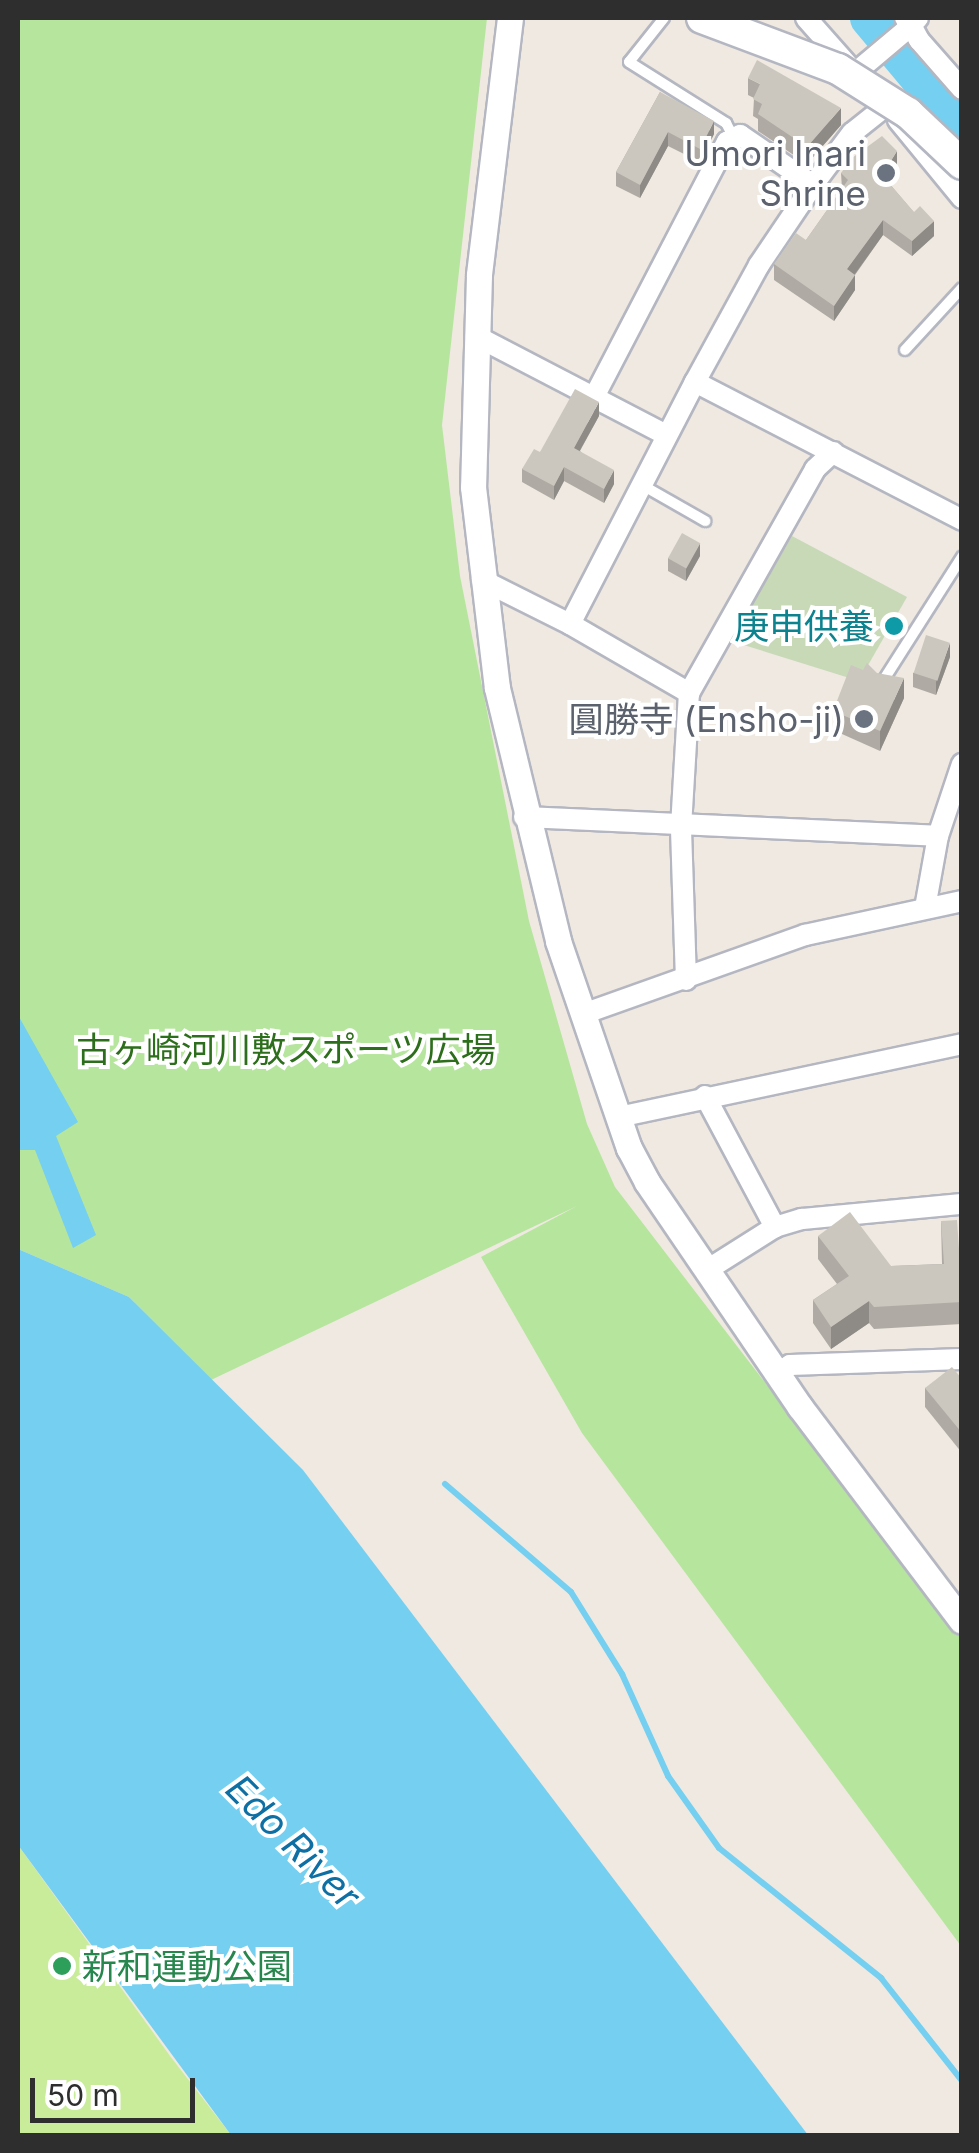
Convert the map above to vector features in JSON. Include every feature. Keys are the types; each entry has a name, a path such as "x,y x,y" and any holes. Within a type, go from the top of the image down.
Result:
{"main road":[{"path":"702,18 838,69 908,112 962,164"}],"street":[{"path":"510,18 476,336 474,487 482,580 524,817 583,1014 619,1117 648,1182 778,1374 962,1621"},
{"path":"806,18 861,68 886,106 962,198"},
{"path":"861,68 910,23 962,89"},
{"path":"570,624 759,264 852,133 886,106"},
{"path":"594,397 734,138 740,135 813,185"},
{"path":"476,336 666,435"},
{"path":"695,382 962,520"},
{"path":"686,980 681,827 689,694 815,468 833,452"},
{"path":"482,580 570,624 689,694"},
{"path":"925,908 938,836 962,764"},
{"path":"524,817 938,836"},
{"path":"583,1014 805,935 962,901"},
{"path":"619,1117 962,1044"},
{"path":"705,1096 775,1228"},
{"path":"707,1270 775,1228 962,1204"},
{"path":"778,1374 790,1365 962,1359"}],"lane":[{"path":"664,18 629,62 713,113 734,138"},
{"path":"904,350 962,288"},
{"path":"641,484 705,521"},
{"path":"880,685 962,557"}],"green space":[{"name":"古ヶ崎河川敷スポーツ広場","path":"18,18 487,18 442,425 460,576 529,921 587,1124 615,1187 961,1638 961,1946 582,1433 481,1257 577,1206 211,1380 129,1297 18,1249"},
{"path":"792,536 907,597 859,681 731,641"},
{"name":"新和運動公園","path":"18,1845 170,2056 231,2135 18,2135"}],"water":[{"path":"18,1015 78,1122 56,1136 96,1235 73,1248 35,1150 18,1150"},
{"name":"Edo River","path":"18,1249 129,1297 303,1470 808,2135 231,2135 18,1845"}],"building":[{"path":"757,60 841,108 807,147 758,114 762,104 753,99 760,84 748,78"},
{"path":"660,92 714,121 700,149 668,132 640,185 616,172"},
{"path":"882,136 897,151 882,175 914,212 920,206 934,221 912,241 883,220 847,269 855,275 834,306 774,264 796,233 806,240 848,180 841,173 852,158"},
{"path":"575,389 599,402 574,448 614,470 604,489 564,467 554,486 522,469 534,449 540,452"},
{"path":"682,533 700,543 686,569 668,558"},
{"path":"926,635 950,643 937,681 914,673"},
{"path":"867,663 877,673 904,678 880,731 833,711 851,665 863,670"},
{"path":"850,1212 891,1266 944,1264 941,1221 957,1220 962,1302 874,1307 869,1301 831,1327 813,1300 849,1276 818,1236"},
{"path":"952,1367 962,1379 962,1433 925,1388"}],"waterway":[{"path":"870,18 962,128"},
{"path":"445,1484 571,1592 622,1674 668,1776 719,1848 881,1978 962,2081"}],"place":[{"name":"Umori Inari Shrine","path":"886,173"},
{"name":"庚申供養","path":"894,626"},
{"name":"圓勝寺 (Ensho-ji)","path":"864,719"},
{"name":"新和運動公園","path":"62,1966"}]}
